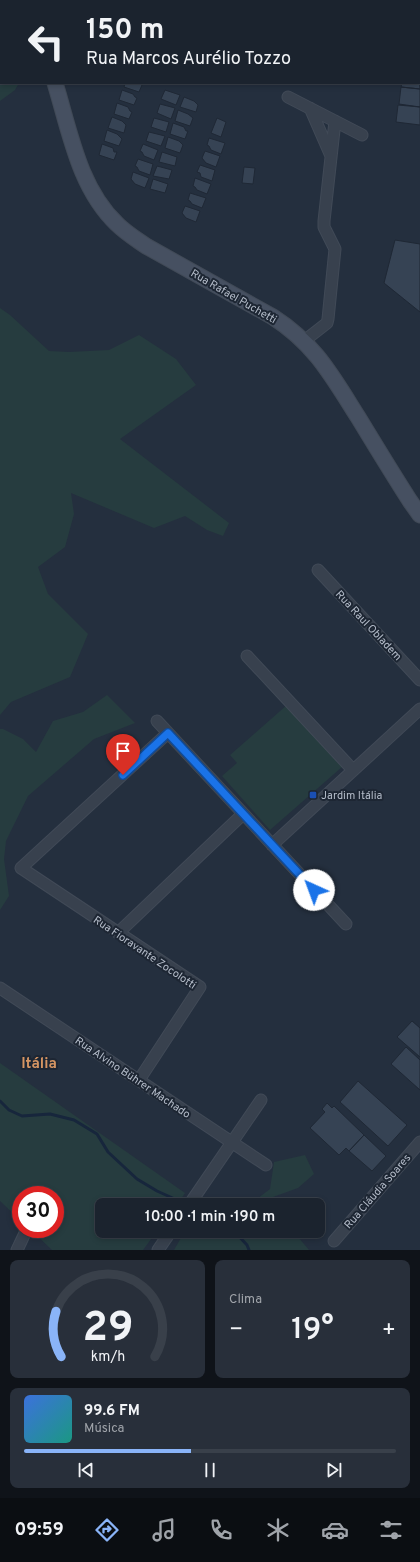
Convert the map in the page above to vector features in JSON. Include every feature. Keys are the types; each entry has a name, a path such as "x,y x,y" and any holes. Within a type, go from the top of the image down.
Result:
{"street":[{"name":"Rua Rafael Puchetti","path":"55,84 75,150 87,183 106,212 117,225 146,246 273,318 304,340 327,369 420,515"},
{"path":"288,97 362,135"},
{"path":"310,108 331,156"},
{"path":"304,340 327,323 328,319 335,249 324,227 324,221 335,121"},
{"name":"Rua Raul Obladem","path":"318,570 420,680"},
{"path":"247,656 353,770"},
{"path":"272,845 420,709"},
{"path":"156,721 346,924"},
{"name":"Rua Fioravante Zocolotti","path":"139,1080 200,988 21,868 168,733"},
{"path":"118,933 243,814"},
{"name":"Rua Alvino Bührer Machado","path":"0,988 266,1165"},
{"path":"194,1198 261,1100"},
{"name":"Rua Cláudia Soares","path":"334,1241 420,1142"},
{"path":"17,1250 23,1238"},
{"path":"158,1250 166,1238"}],"green space":[{"path":"0,84 18,84 15,90 0,101"},
{"path":"0,308 10,315 49,351 69,352 109,350 139,335 176,359 196,385 120,439 229,523 223,536 207,530 185,516 154,528 71,493 74,514 65,547 38,567 48,594 88,634 70,677 11,702 0,715"},
{"path":"107,695 135,723 94,739 28,796 6,841 4,859 9,896 0,910 0,729 23,739 36,752 53,721 83,712"},
{"path":"287,705 342,767 270,830 222,776 237,763 230,755"},
{"path":"0,1063 185,1193 182,1198 95,1198 95,1238 152,1238 143,1250 52,1250 39,1238 64,1238 64,1186 12,1186 12,1212 0,1201"},
{"path":"305,1155 314,1174 298,1188 273,1198 258,1198 270,1189 274,1162"},
{"path":"181,1238 299,1238 309,1250 174,1250"}],"building":[{"path":"125,84 142,85 139,92 124,87"},
{"path":"402,84 420,84 420,89 401,87"},
{"path":"401,87 420,89 420,107 399,104"},
{"path":"122,90 133,94 137,98 134,105 119,100"},
{"path":"165,90 180,95 176,105 161,99"},
{"path":"184,97 194,101 198,105 196,112 180,107"},
{"path":"117,103 128,107 132,112 129,119 114,114"},
{"path":"160,104 175,108 171,119 157,113"},
{"path":"398,105 420,107 420,125 396,122"},
{"path":"178,110 193,118 190,126 175,121"},
{"path":"112,117 122,121 126,125 124,133 108,128"},
{"path":"154,118 169,122 166,132 151,127"},
{"path":"217,118 226,122 221,137 211,133"},
{"path":"173,123 184,127 186,131 188,131 185,139 170,134"},
{"path":"107,130 117,134 122,139 119,146 104,141"},
{"path":"149,132 165,136 161,146 146,141"},
{"path":"168,137 179,141 183,145 180,153 165,148"},
{"path":"209,138 225,143 221,154 211,150 207,145"},
{"path":"102,144 113,148 114,152 117,152 114,160 99,155"},
{"path":"143,144 158,150 154,160 144,156 140,151"},
{"path":"205,151 220,156 216,167 206,163 202,158"},
{"path":"162,152 177,157 175,166 159,162"},
{"path":"138,159 153,164 150,175 139,171 135,166"},
{"path":"200,165 215,170 212,181 201,177 200,173 197,172"},
{"path":"157,166 172,170 169,179 153,176"},
{"path":"244,167 255,168 253,184 242,183"},
{"path":"133,172 149,178 145,188 135,184 131,179"},
{"path":"195,178 211,184 207,194 197,190 193,186"},
{"path":"153,179 168,184 165,193 150,189"},
{"path":"190,193 206,198 202,208 192,204 188,200"},
{"path":"185,206 200,211 196,222 186,218 182,213"},
{"path":"395,240 420,244 420,312 384,283"},
{"path":"412,1021 420,1028 420,1057 397,1037"},
{"path":"406,1047 420,1060 420,1090 391,1064"},
{"path":"358,1081 407,1125 388,1146 340,1102"},
{"path":"327,1103 332,1108 334,1106 364,1135 349,1151 346,1148 339,1155 310,1128 325,1112 322,1109"},
{"path":"364,1135 386,1156 372,1171 349,1151"}],"waterway":[{"path":"0,1101 9,1110 22,1116 50,1114 74,1120 97,1134 108,1152 137,1179 173,1198"},
{"path":"240,1238 247,1245 249,1250"}],"place":[{"name":"Jardim Itália","path":"313,795"}],"district":[{"name":"Itália","path":"39,1063"}],"route":[{"path":"123,775 168,733 314,890"}]}
